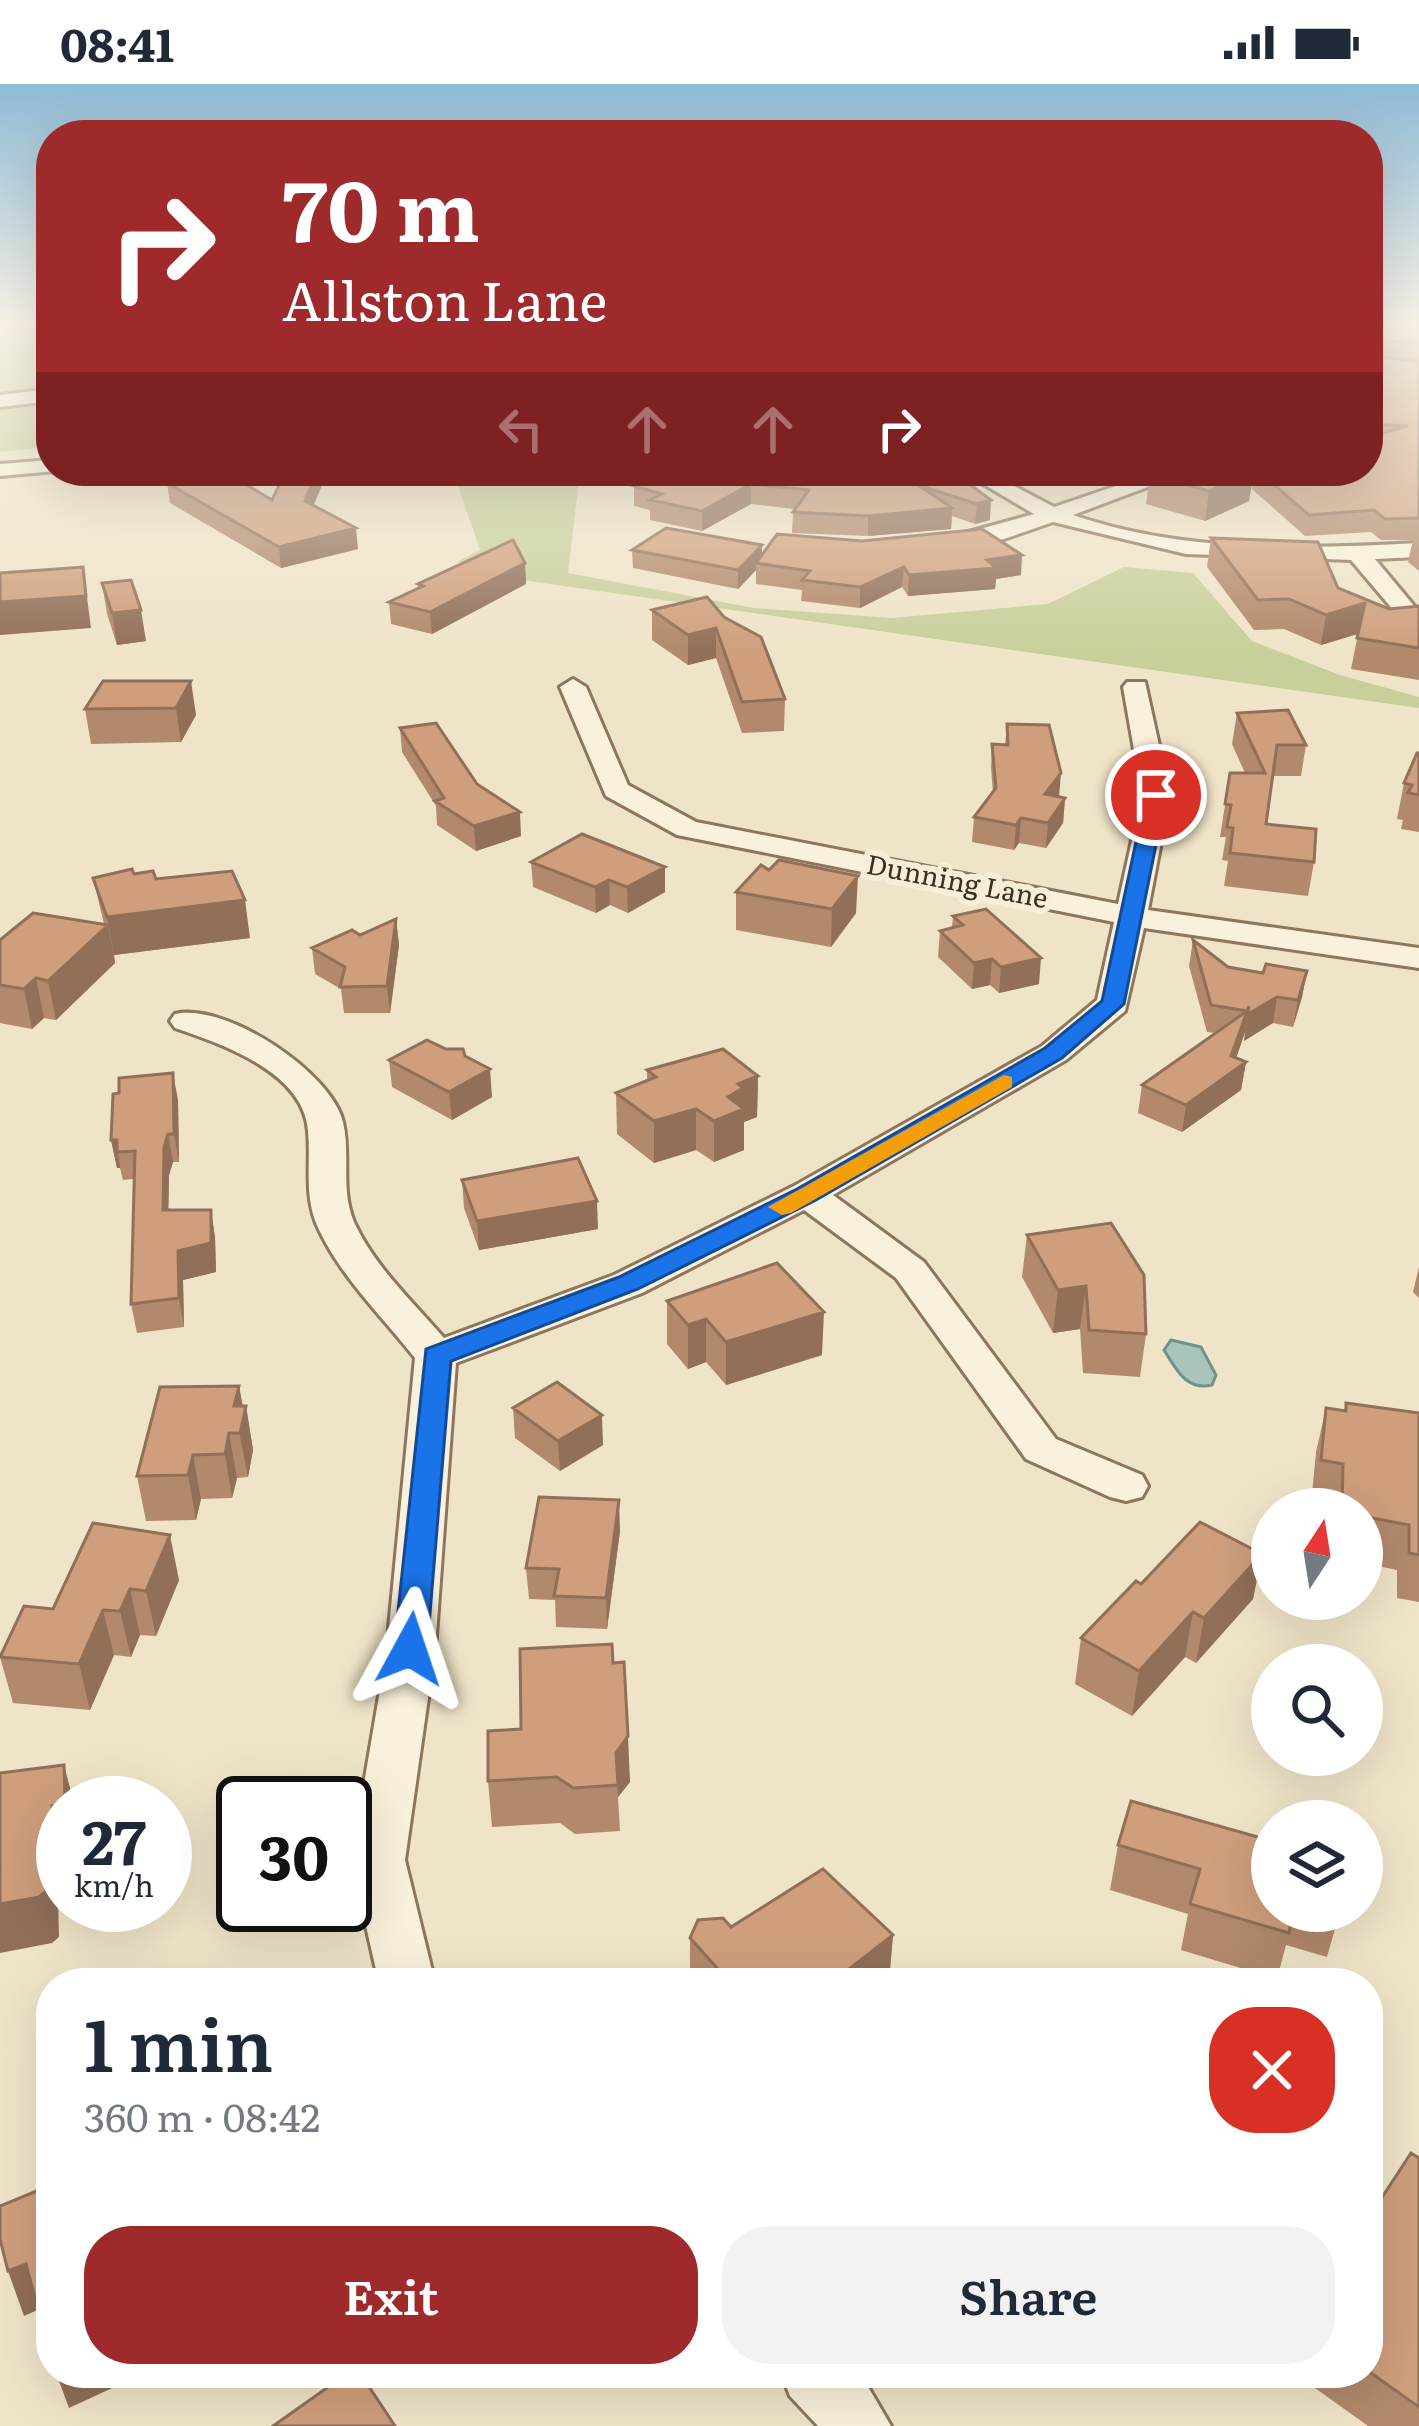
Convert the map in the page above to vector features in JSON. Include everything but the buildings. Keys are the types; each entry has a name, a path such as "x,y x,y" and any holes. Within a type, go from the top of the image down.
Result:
{"street":[{"path":"0,470 36,467"},
{"path":"999,486 1052,514 1176,543 1358,554 1419,550"},
{"path":"914,549 987,538 1135,486"},
{"path":"1358,554 1403,607"},
{"name":"Dunning Lane","path":"573,687 616,790 687,829 1135,917 1419,958"},
{"path":"436,1356 628,1283 807,1194 1054,1053 1113,1004 1135,917 1156,795 1136,687"},
{"path":"187,1021 242,1038 292,1074 325,1115 329,1206 363,1265 436,1356 410,1649 378,1859 403,1968"},
{"path":"807,1194 910,1270 1041,1449 1126,1486"}],"green space":[{"path":"0,434 36,434 36,448 0,452"},
{"path":"458,486 578,486 568,573 754,608 892,618 1048,604 1124,567 1193,573 1252,641 1340,675 1419,697 1419,708 494,576 457,562 480,550"}],"water":[{"path":"1171,1340 1201,1347 1216,1375 1212,1385 1195,1385 1183,1377 1164,1350"}],"slow traffic":[{"path":"782,1207 1004,1082"}],"route":[{"path":"410,1649 436,1356 628,1283 807,1194 1054,1053 1113,1004 1135,917 1156,795"}]}
